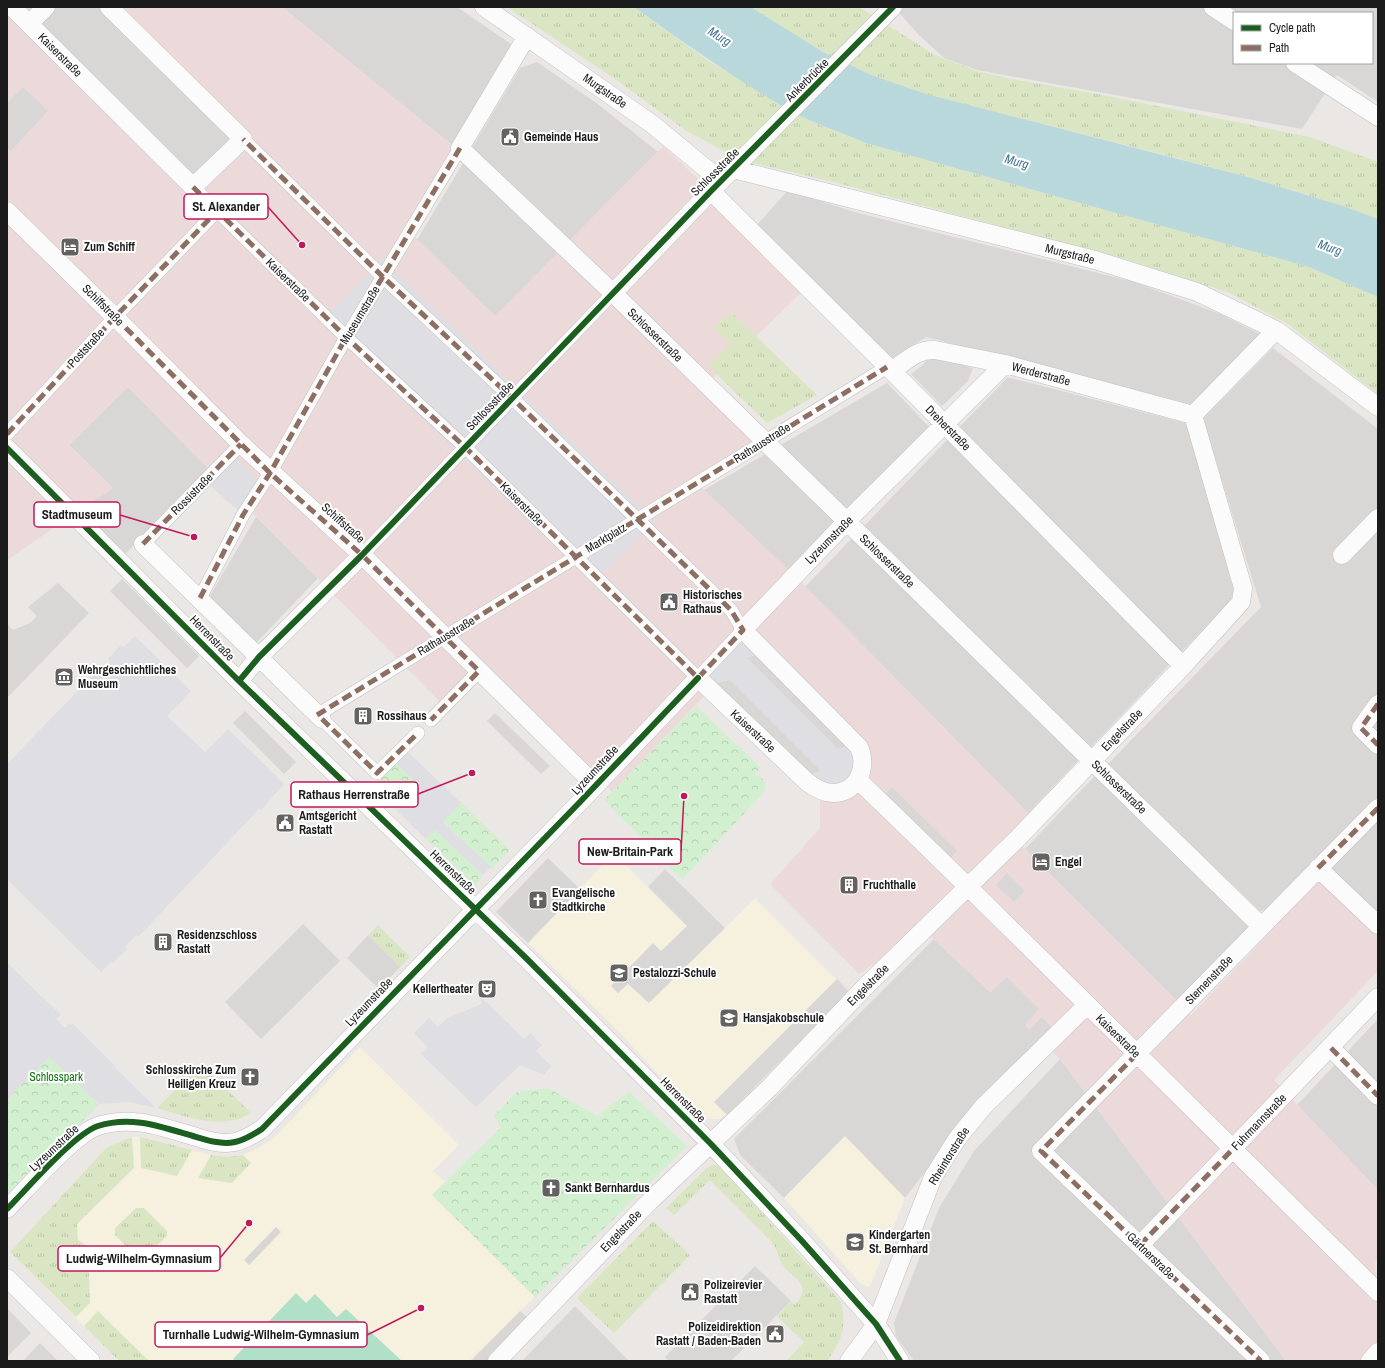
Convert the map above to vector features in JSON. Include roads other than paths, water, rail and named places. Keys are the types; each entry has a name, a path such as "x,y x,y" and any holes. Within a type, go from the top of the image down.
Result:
{"street":[{"name":"Kaiserstraße","path":"12,7 193,188 347,338 465,447 698,678 807,782 818,790 833,793 848,790 858,780 968,886 1232,1150 1378,1292"},
{"name":"Kaiserstraße","path":"30,24 46,7"},
{"path":"109,7 383,277 512,398 731,610 743,630 856,743 863,759 862,773 858,780"},
{"name":"Murgstraße","path":"484,7 652,124 722,180 1095,260 1197,292 1276,330 1378,407"},
{"name":"Ankerbrücke","path":"754,149 893,7"},
{"path":"1213,7 1233,20"},
{"name":"Museumstraße","path":"200,598 244,515 270,473 383,277 527,36"},
{"path":"1297,64 1378,117"},
{"path":"193,188 243,139"},
{"name":"Schlosserstraße","path":"460,148 765,441 1261,926"},
{"name":"Schlossstraße","path":"239,681 259,658 362,556 512,398 722,180 754,149"},
{"name":"Dreherstraße","path":"722,180 890,369 1183,666"},
{"name":"Schiffstraße","path":"7,211 270,473 362,556 595,785"},
{"name":"Poststraße","path":"7,434 115,317 217,211"},
{"path":"1193,415 1276,330"},
{"name":"Werderstraße","path":"890,369 918,352 926,349 1005,364 1193,415"},
{"name":"Lyzeumstraße","path":"7,1209 72,1143 85,1132 98,1126 123,1121 140,1122 208,1141 227,1143 235,1142 252,1135 270,1121 476,909 847,521 1005,364"},
{"name":"Rathausstraße","path":"637,520 765,441 890,369"},
{"name":"Engelstraße","path":"497,1361 649,1202 769,1088 865,988 1016,840 1237,608 1241,602 1243,588 1193,415"},
{"name":"Rossistraße","path":"143,544 241,444"},
{"name":"Herrenstraße","path":"7,448 239,681 528,960 711,1144 802,1241 876,1324 900,1361"},
{"path":"1342,555 1378,518"},
{"name":"Marktplatz","path":"576,557 637,520"},
{"name":"Herrenstraße","path":"143,544 200,598 377,773 418,733"},
{"name":"Rathausstraße","path":"319,717 445,636 576,557"},
{"path":"431,720 479,671"},
{"path":"1378,704 1361,728 1378,745"},
{"name":"Sternenstraße","path":"1041,1151 1378,808"},
{"path":"1318,868 1378,925"},
{"name":"Fuhrmannstraße","path":"1140,1245 1331,1048 1378,997"},
{"name":"Rheintorstraße","path":"849,1361 876,1324 933,1177 957,1139 983,1107 1087,1005"},
{"path":"1331,1048 1378,1096"},
{"name":"Gärtnerstraße","path":"1041,1151 1261,1361"},
{"path":"7,1278 91,1361"},
{"path":"1370,1361 1378,1352"}],"water":[{"name":"Murg","path":"634,7 751,7 823,52 871,75 926,94 1248,177 1346,207 1378,219 1378,297 1309,267 866,143 816,123 787,109 709,60"}],"place":[{"name":"Gemeinde Haus","path":"510,137"},
{"name":"St. Alexander","path":"302,245"},
{"name":"Zum Schiff","path":"70,247"},
{"name":"Stadtmuseum","path":"194,537"},
{"name":"Historisches Rathaus","path":"669,602"},
{"name":"Wehrgeschichtliches Museum","path":"64,677"},
{"name":"Rossihaus","path":"363,716"},
{"name":"Rathaus Herrenstraße","path":"472,773"},
{"name":"New-Britain-Park","path":"684,796"},
{"name":"Amtsgericht Rastatt","path":"285,823"},
{"name":"Engel","path":"1041,862"},
{"name":"Fruchthalle","path":"849,885"},
{"name":"Evangelische Stadtkirche","path":"538,900"},
{"name":"Residenzschloss Rastatt","path":"163,942"},
{"name":"Pestalozzi-Schule","path":"619,973"},
{"name":"Kellertheater","path":"487,989"},
{"name":"Hansjakobschule","path":"729,1018"},
{"name":"Schlosskirche Zum Heiligen Kreuz","path":"250,1077"},
{"name":"Sankt Bernhardus","path":"551,1188"},
{"name":"Ludwig-Wilhelm-Gymnasium","path":"249,1223"},
{"name":"Kindergarten St. Bernhard","path":"855,1242"},
{"name":"Polizeirevier Rastatt","path":"690,1292"},
{"name":"Turnhalle Ludwig-Wilhelm-Gymnasium","path":"421,1308"},
{"name":"Polizeidirektion Rastatt / Baden-Baden","path":"775,1334"}],"park label":[{"name":"Schlosspark","path":"56,1077"}]}
